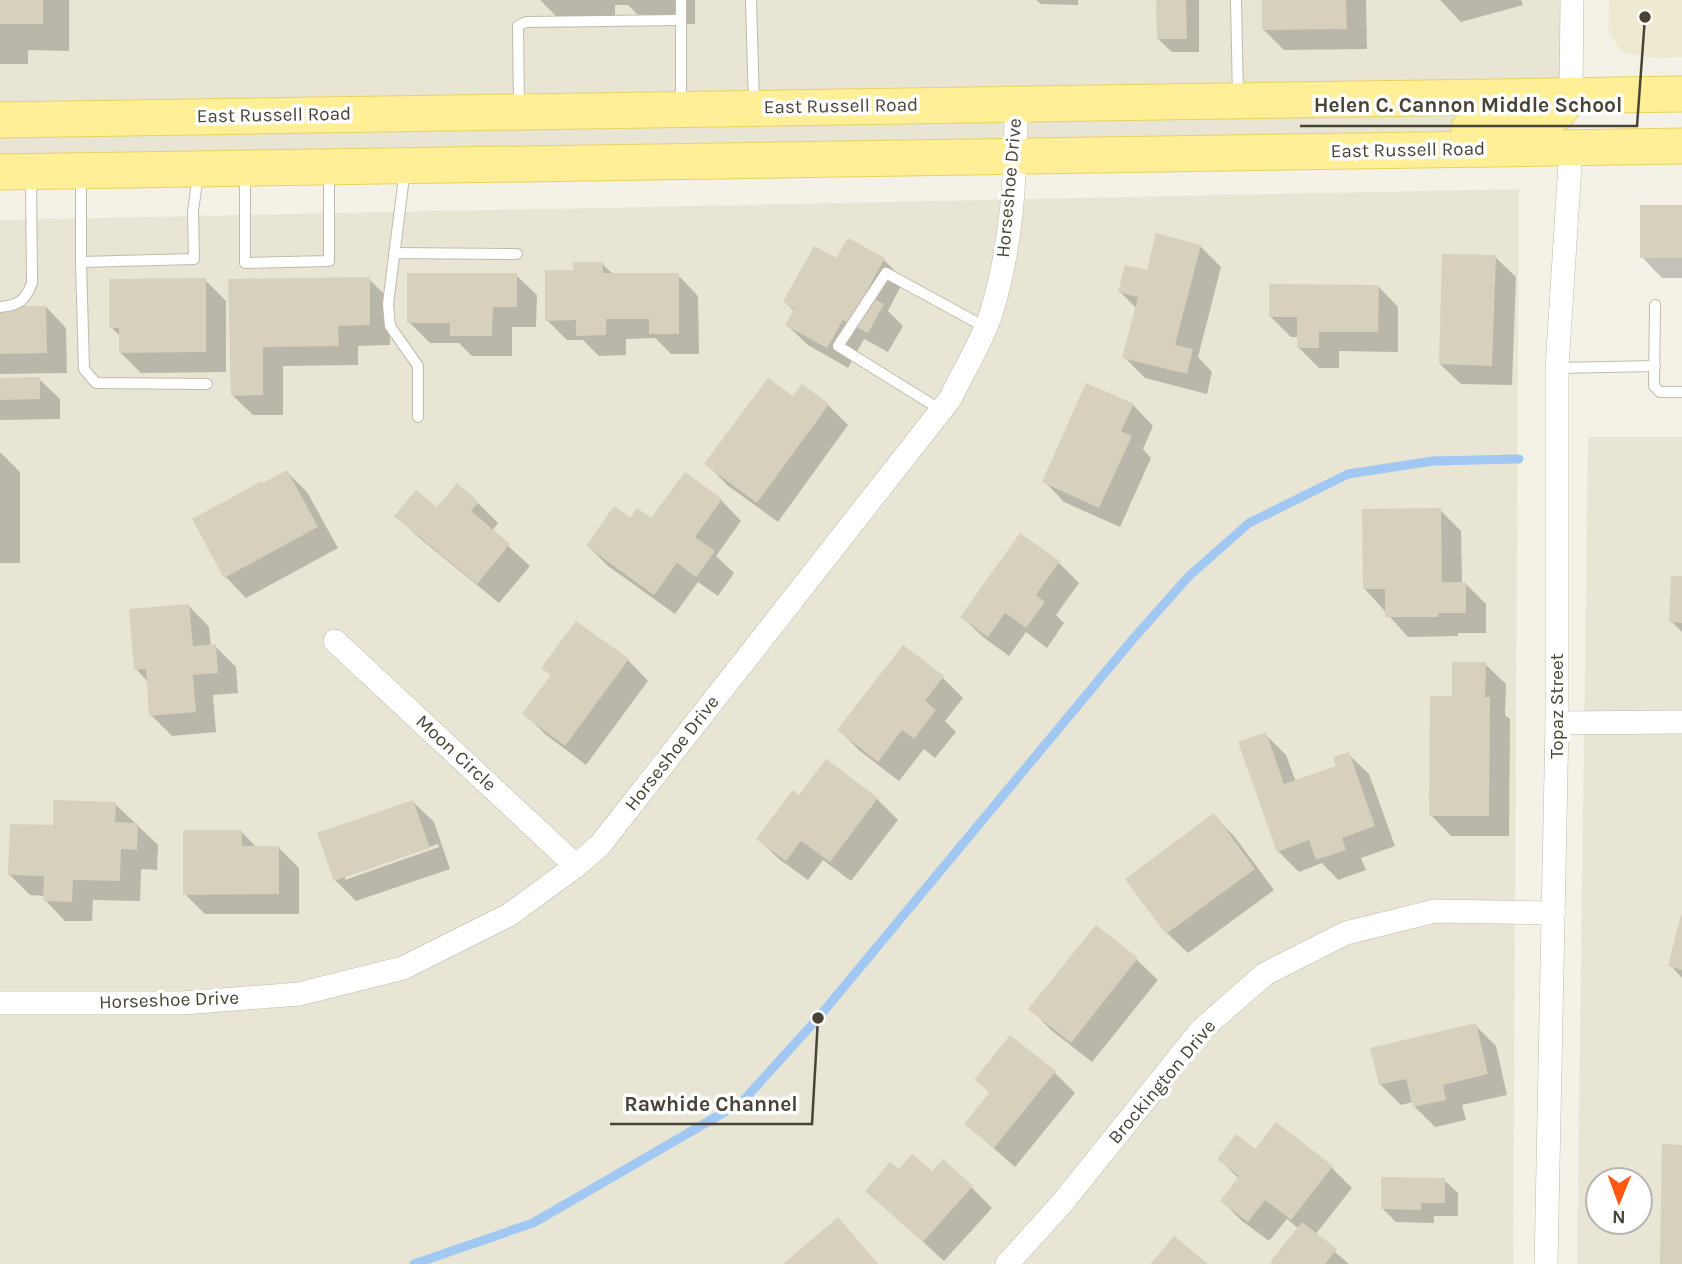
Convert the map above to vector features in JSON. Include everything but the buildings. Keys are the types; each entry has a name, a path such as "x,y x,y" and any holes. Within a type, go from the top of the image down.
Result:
{"main road":[{"name":"East Russell Road","path":"0,120 1682,93"},
{"path":"1238,153 1282,136 1412,134 1506,126 1556,113 1571,95"},
{"name":"East Russell Road","path":"16,172 1682,146"}],"street":[{"path":"1571,95 1572,0"},
{"name":"Horseshoe Drive","path":"0,1003 183,1003 299,994 403,968 509,915 600,845 950,399 985,327 1006,256 1016,157 1016,104"},
{"name":"Topaz Street","path":"1546,1264 1557,723 1557,368 1571,148"},
{"name":"Moon Circle","path":"335,641 576,866"},
{"path":"1557,723 1682,722"},
{"name":"Brockington Drive","path":"1007,1264 1063,1202 1201,1030 1265,974 1346,933 1435,911 1553,913"}],"lane":[{"path":"681,0 681,109"},
{"path":"751,0 755,108"},
{"path":"1236,0 1238,100"},
{"path":"520,111 518,26 526,22 681,20"},
{"path":"405,166 388,304 390,326 418,366 418,416"},
{"path":"245,169 245,263 329,261 330,167"},
{"path":"82,262 194,259 194,211 198,169"},
{"path":"81,171 84,369 96,383 207,384"},
{"path":"0,307 16,305 26,299 32,284 16,172"},
{"path":"394,253 517,254"},
{"path":"941,410 838,346 886,273 985,327"},
{"path":"1655,305 1654,386 1660,393 1682,392"},
{"path":"1557,368 1655,366"}],"shaded area":[{"path":"0,0 1573,0 1571,148 0,172"},
{"path":"1609,0 1682,0 1682,57 1650,58 1622,52 1608,32"},
{"path":"1519,189 1513,1264 0,1264 0,220"},
{"path":"1588,437 1682,437 1682,1264 1577,1264"}],"waterway":[{"path":"414,1264 533,1223 742,1102 818,1018 1133,639 1189,576 1249,523 1348,474 1433,461 1519,459"}],"place":[{"name":"Helen C. Cannon Middle School","path":"1645,17"},
{"name":"Rawhide Channel","path":"818,1018"}]}
